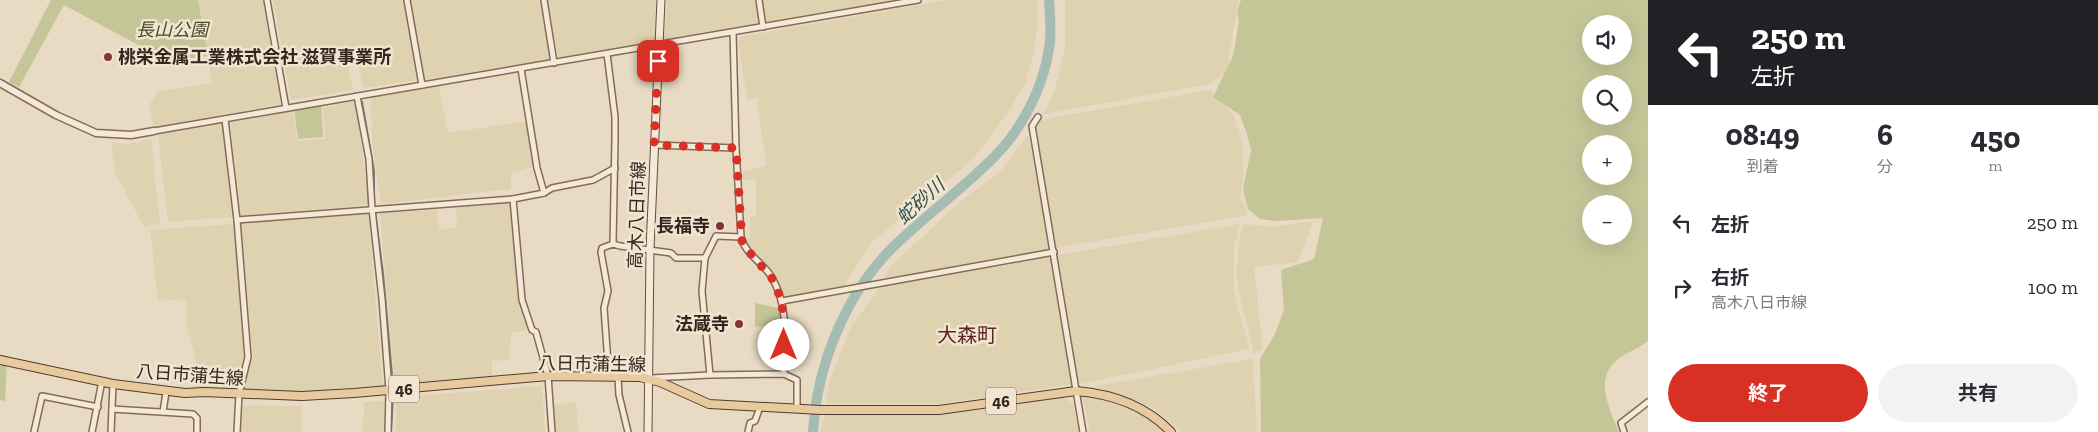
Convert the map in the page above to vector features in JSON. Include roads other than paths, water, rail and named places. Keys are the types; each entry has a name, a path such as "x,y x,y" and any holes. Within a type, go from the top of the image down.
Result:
{"main road":[{"name":"高木八日市線","path":"648,432 650,249 661,0"},
{"name":"八日市蒲生線","path":"0,360 113,384 186,393 302,396 548,376 609,377 648,378 709,404 821,410 939,410 1076,391 1098,393 1131,403 1151,414 1170,432"}],"street":[{"path":"267,0 286,108"},
{"path":"407,0 422,85"},
{"path":"544,0 554,63"},
{"path":"759,0 764,28"},
{"path":"0,83 56,115 96,133 131,135 521,70 659,44 764,28 918,0"},
{"path":"733,32 736,148 741,237 742,242 756,261 770,274 782,301 784,317 784,374"},
{"path":"607,54 615,117 613,244"},
{"path":"521,70 537,168 544,193"},
{"path":"358,96 369,159 372,209 382,299 389,390 388,432"},
{"path":"1034,118 1038,117 1032,126 1083,432"},
{"path":"225,119 237,220 248,357 239,394 237,432"},
{"path":"654,145 736,148"},
{"path":"237,220 514,199 544,193 552,188 593,180 615,168"},
{"path":"514,199 522,300 532,330 536,332 548,376 552,432"},
{"path":"710,374 702,291 705,258 716,236 741,237"},
{"path":"609,377 604,308 608,291 601,252 602,248 613,244 671,253 676,258 705,258"},
{"path":"782,301 1054,252"},
{"path":"648,378 710,374 784,374 798,380 801,409"},
{"path":"618,378 618,395 628,432"},
{"path":"92,432 102,381"},
{"path":"111,432 113,384"},
{"path":"163,412 166,392"},
{"path":"34,432 42,396 98,406"},
{"path":"1624,432 1621,423 1648,402"},
{"path":"748,432 750,423 755,421 760,407"},
{"path":"112,409 193,414 198,418 197,432"}],"waterway":[{"name":"蛇砂川","path":"813,432 820,382 827,358 846,311 859,289 890,250 995,156 1014,133 1030,107 1042,78 1049,49 1051,31 1049,0"},
{"path":"362,102 374,171 374,205 383,273 393,386"},
{"path":"391,432 393,397"}],"place":[{"name":"桃栄金属工業株式会社 滋賀事業所","path":"108,57"},
{"name":"長福寺","path":"720,226"},
{"name":"法蔵寺","path":"739,324"}],"district":[{"name":"大森町","path":"967,335"}],"park label":[{"name":"長山公園","path":"172,30"}]}
